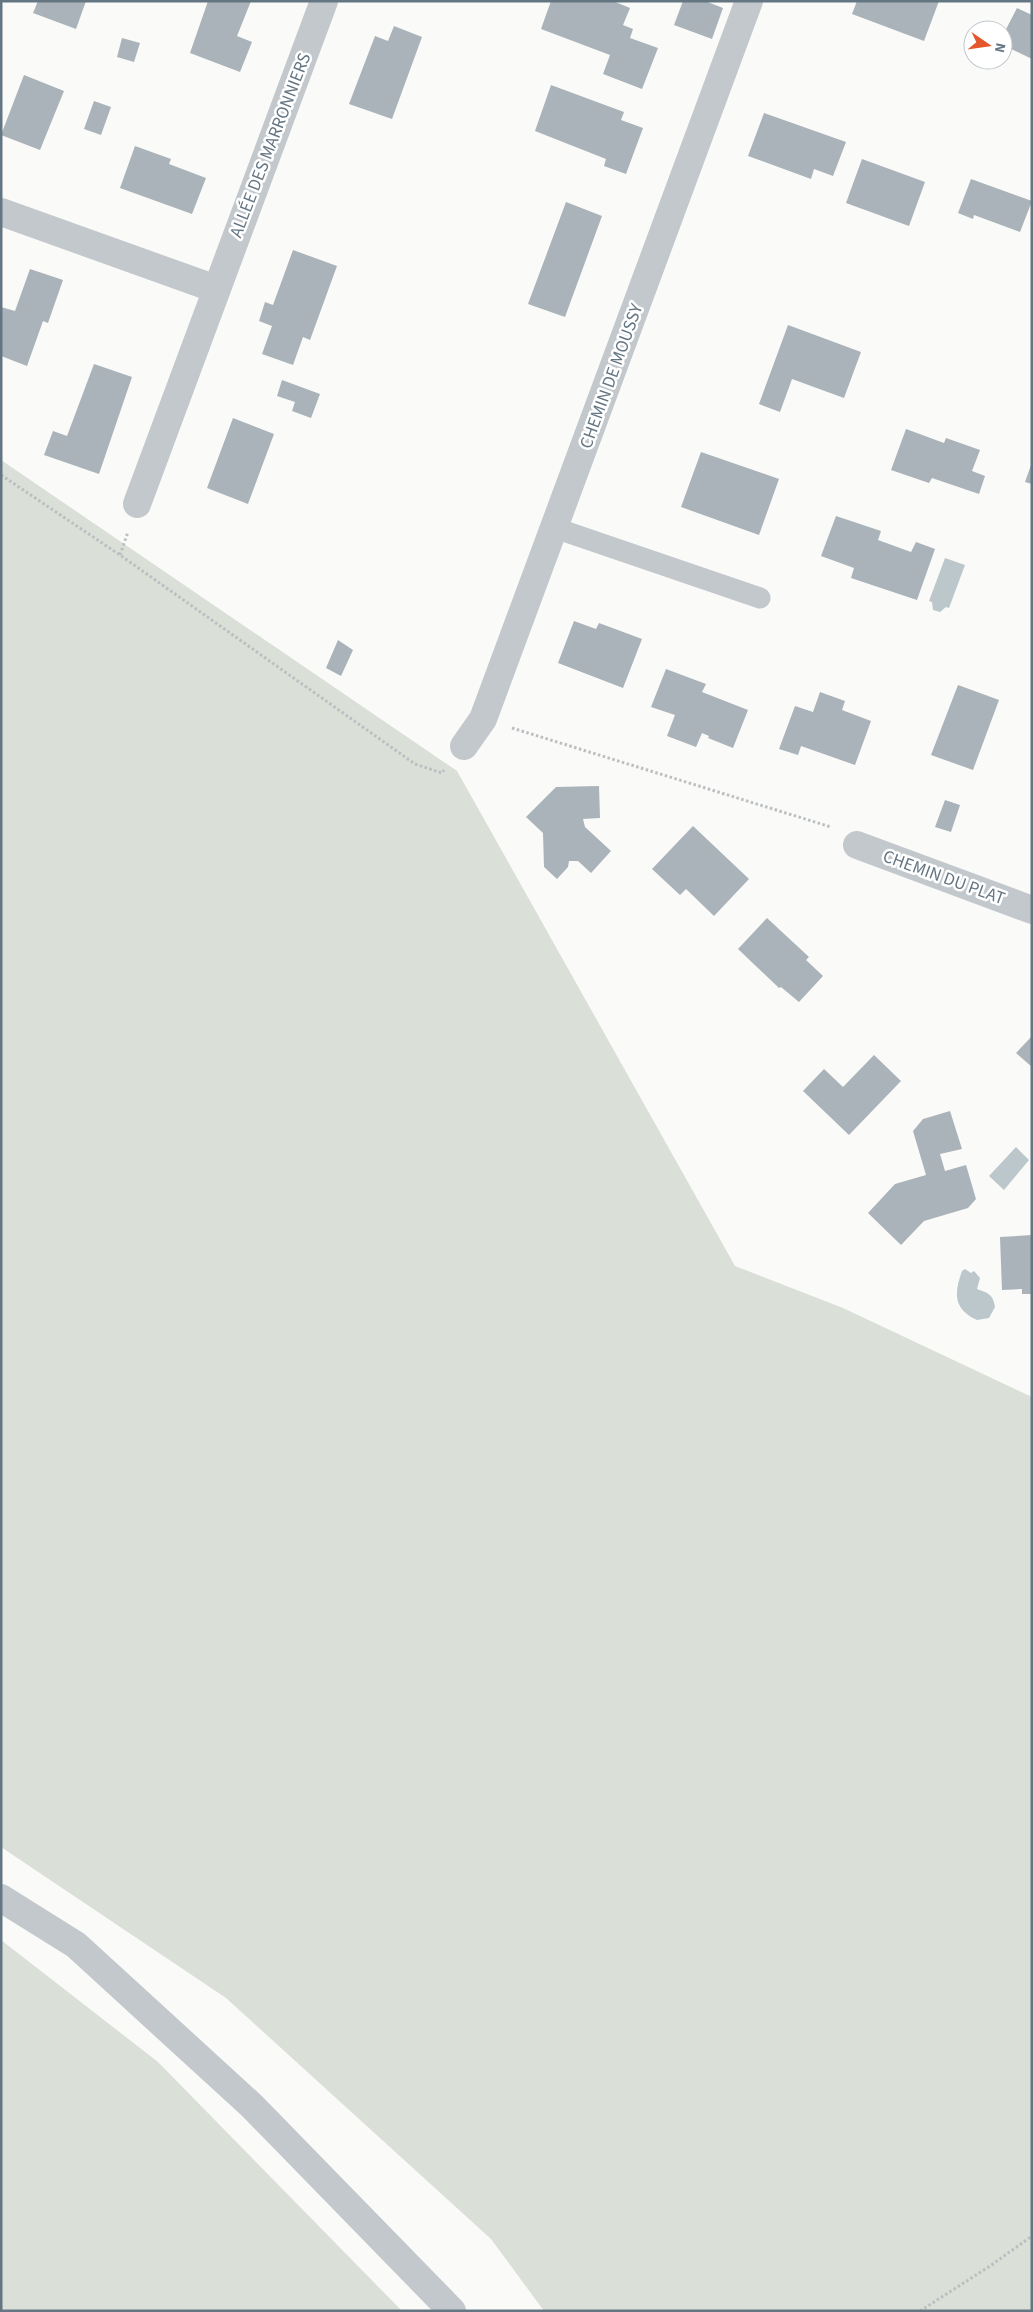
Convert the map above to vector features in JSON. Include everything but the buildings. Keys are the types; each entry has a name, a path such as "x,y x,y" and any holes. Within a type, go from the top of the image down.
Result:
{"street":[{"name":"ALLÉE DES MARRONNIERS","path":"137,504 324,1"},
{"name":"CHEMIN DE MOUSSY","path":"464,746 483,719 749,1"},
{"path":"1,212 216,290"},
{"name":"CHEMIN DU PLAT","path":"857,845 1032,910"},
{"path":"1,1898 76,1945 252,2106 452,2311"}],"lane":[{"path":"554,528 760,598"}],"path":[{"path":"1,475 120,555 414,764 442,773 464,746"},
{"path":"483,719 848,833 857,845"},
{"path":"920,2311 990,2266 1032,2236"}],"shaded area":[{"path":"1,460 457,771 735,1266 843,1308 1032,1397 1032,2311 544,2311 491,2239 226,1998 1,1847"},
{"path":"945,558 965,565 949,608 946,607 940,612 933,610 932,602 929,601"},
{"path":"1016,1147 1029,1160 1004,1190 989,1176"},
{"path":"965,1269 971,1273 974,1271 980,1278 977,1289 987,1293 993,1299 995,1307 989,1318 977,1320 963,1311 960,1305 957,1293 962,1271"},
{"path":"1,1940 158,2062 402,2311 1,2311"}]}
